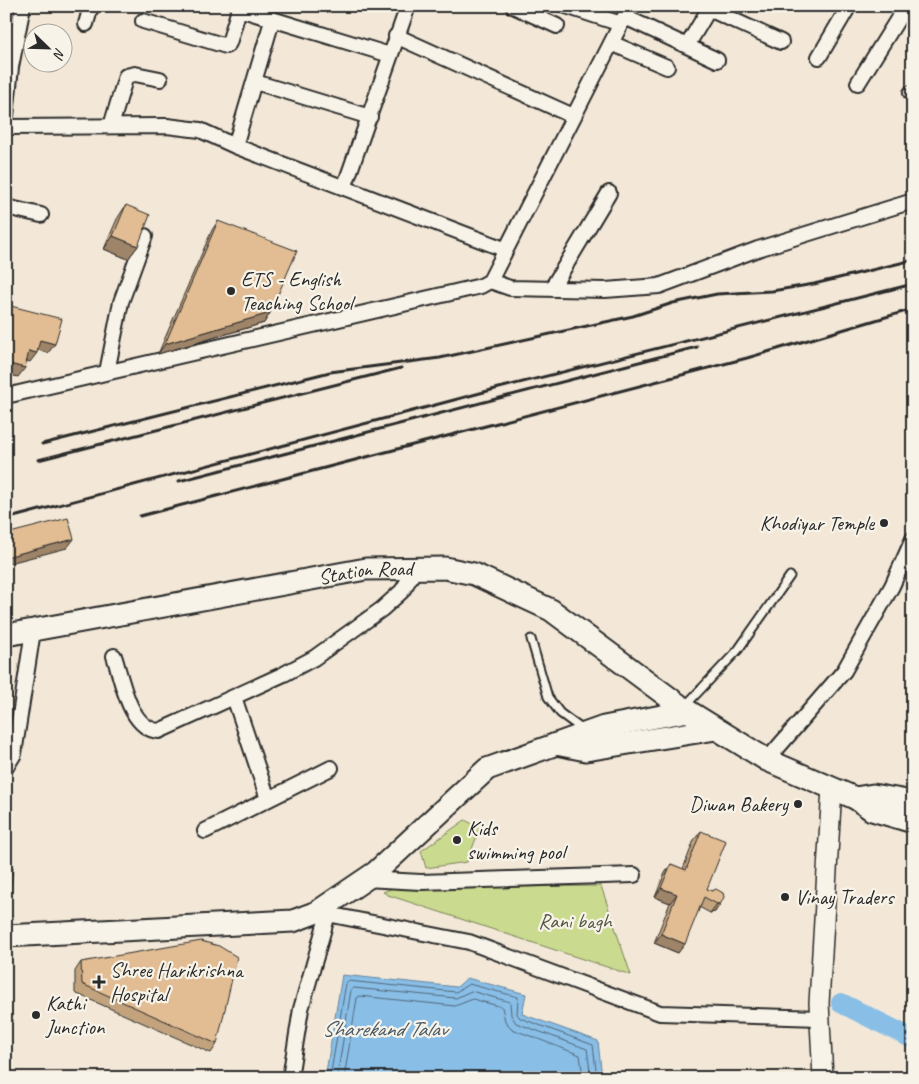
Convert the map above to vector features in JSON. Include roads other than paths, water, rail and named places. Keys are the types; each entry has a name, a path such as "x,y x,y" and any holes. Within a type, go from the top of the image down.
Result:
{"main road":[{"name":"Station Road","path":"6,635 366,569 445,568 474,574 551,610 686,710 767,760 854,798 872,810 913,822"},
{"path":"6,936 293,920 323,913 365,879 487,768 604,727 686,710"},
{"path":"555,744 586,750 716,729"},
{"path":"823,1078 820,1018 832,788"},
{"path":"854,798 873,795 913,802"}],"street":[{"path":"6,116 13,21 23,6"},
{"path":"86,24 91,6"},
{"path":"344,188 408,6"},
{"path":"513,6 557,26"},
{"path":"566,6 625,16 717,60"},
{"path":"819,57 849,6"},
{"path":"858,83 906,6"},
{"path":"143,21 226,46 229,43 239,8 272,21 390,55"},
{"path":"687,46 709,9 781,42"},
{"path":"6,396 481,286 490,281 494,276 504,249 625,16"},
{"path":"235,146 272,21"},
{"path":"396,36 573,116"},
{"path":"611,43 667,67"},
{"path":"111,126 126,76 135,74 160,79"},
{"path":"255,82 370,117"},
{"path":"6,127 111,126 200,130 235,146 504,249"},
{"path":"552,288 609,193"},
{"path":"490,281 510,288 606,290 659,286 758,249 913,201"},
{"path":"6,207 41,216"},
{"path":"107,372 121,302 145,236"},
{"path":"767,760 844,671 892,586 913,539"},
{"path":"114,656 134,715 153,731 158,731 314,658 382,610 402,591 416,568"},
{"path":"6,767 14,754 33,631"},
{"path":"234,697 268,800"},
{"path":"205,831 332,768"},
{"path":"365,879 421,882 634,875"},
{"path":"290,1078 300,1009 323,913 469,942 660,1013 820,1018"}],"lane":[{"path":"686,710 738,650 790,576"},
{"path":"531,639 548,697 560,714 587,733"}],"water":[{"name":"Sharekand Talav","path":"342,975 457,987 467,978 526,994 522,1014 598,1041 602,1078 325,1078"}],"waterway":[{"path":"841,1003 913,1039"}],"railway":[{"path":"42,444 330,372 440,358 633,316 673,303 717,294 772,291 814,284 913,260"},
{"path":"6,519 499,388 913,284"},
{"path":"140,516 747,358 913,309"},
{"path":"179,481 697,347"},
{"path":"38,460 401,368"}],"place":[{"name":"ETS - English Teaching School","path":"231,291"},
{"name":"Khodiyar Temple","path":"884,523"},
{"name":"Diwan Bakery","path":"798,804"},
{"name":"Kids swimming pool","path":"457,840"},
{"name":"Vinay Traders","path":"785,897"},
{"name":"Shree Harikrishna Hospital","path":"99,982"},
{"name":"Kathi Junction","path":"36,1015"}],"park label":[{"name":"Rani bagh","path":"575,921"}]}
